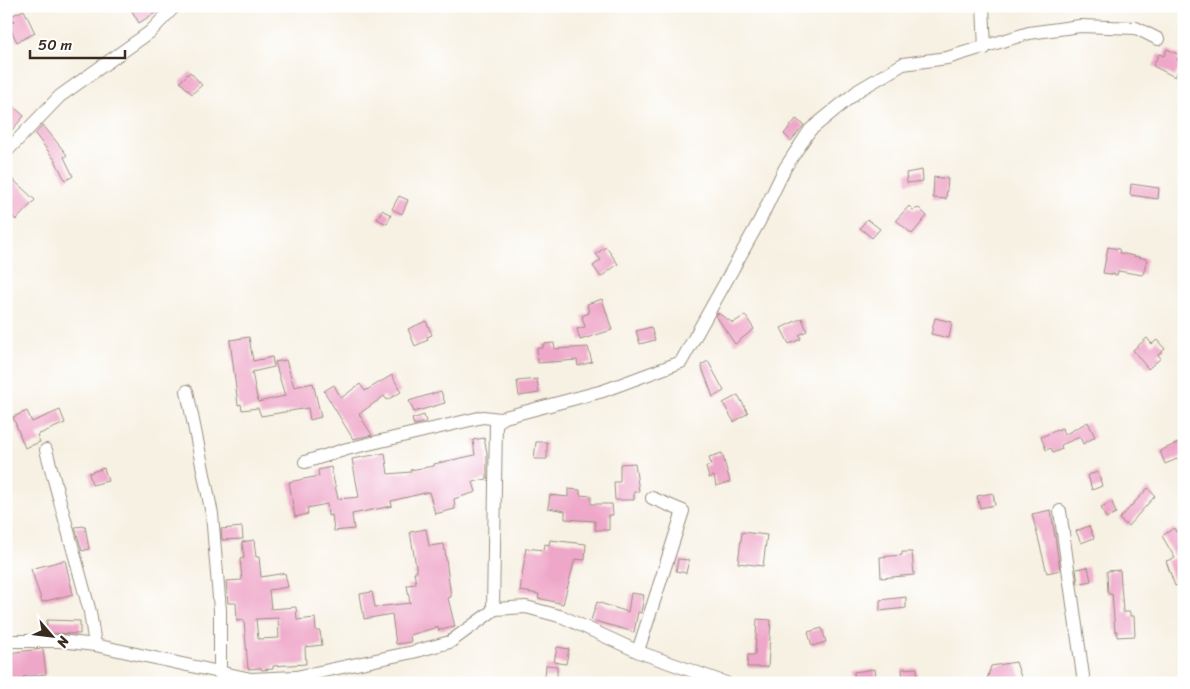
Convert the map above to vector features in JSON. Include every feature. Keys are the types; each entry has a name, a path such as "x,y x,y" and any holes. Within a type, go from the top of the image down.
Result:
{"street":[{"path":"6,152 60,96 150,32 176,6"},
{"path":"983,6 985,48"},
{"path":"306,462 346,449 483,417 500,419 603,391 682,362 760,220 785,168 810,130 859,90 903,64 947,58 985,48 1029,33 1080,26 1136,28 1158,39"},
{"path":"187,391 212,514 220,610 220,674"},
{"path":"493,610 496,423 500,419"},
{"path":"46,450 90,612 96,645"},
{"path":"638,651 683,511 652,498"},
{"path":"1060,511 1084,683"},
{"path":"6,641 60,641 96,645 220,674 251,679 278,680 413,652 450,642 493,610 505,607 526,607 563,617 638,651 726,683"}],"building":[{"path":"129,6 151,6 155,13 139,23"},
{"path":"24,10 35,33 17,42 8,24 14,22 11,16"},
{"path":"1167,49 1179,55 1177,60 1182,63 1175,77 1153,66 1159,54 1164,56"},
{"path":"190,72 202,85 192,94 180,82"},
{"path":"14,107 24,116 6,137 6,116"},
{"path":"796,119 804,125 791,141 784,134"},
{"path":"43,125 67,155 64,157 73,176 70,178 65,180 55,160 35,134"},
{"path":"922,170 923,181 907,183 906,173"},
{"path":"6,173 35,200 16,220 6,210"},
{"path":"934,177 948,179 946,199 933,198"},
{"path":"1131,184 1159,188 1158,199 1130,195"},
{"path":"399,196 408,200 402,214 392,209"},
{"path":"909,206 913,210 919,208 927,216 912,234 896,220"},
{"path":"382,210 391,215 387,224 377,219"},
{"path":"867,219 880,229 872,238 860,228"},
{"path":"606,247 618,264 601,277 593,266 601,260 596,254"},
{"path":"1108,247 1119,249 1120,253 1147,259 1143,275 1118,271 1117,275 1103,273"},
{"path":"602,299 612,330 580,340 577,329 585,327 582,316 589,313 587,304"},
{"path":"718,313 733,323 745,315 754,329 735,344 716,316"},
{"path":"802,318 807,331 799,335 801,339 789,344 781,328"},
{"path":"935,318 952,322 949,338 931,334"},
{"path":"426,321 432,335 427,337 428,340 415,346 408,329"},
{"path":"651,327 655,340 640,344 636,331"},
{"path":"249,337 253,361 272,357 274,367 252,372 258,402 285,396 275,362 286,360 294,387 313,383 321,417 310,420 308,408 261,416 258,408 242,410 241,404 238,405 230,340"},
{"path":"1147,338 1152,344 1157,340 1165,349 1158,355 1161,358 1148,369 1133,350"},
{"path":"554,343 555,349 588,347 592,362 578,366 577,360 538,363 537,348 543,348 543,344"},
{"path":"708,361 724,391 713,397 701,365"},
{"path":"392,375 401,392 387,400 384,396 359,414 372,435 353,439 324,391 334,385 341,398 360,384 365,391"},
{"path":"537,379 539,393 519,396 517,381"},
{"path":"441,391 445,403 414,412 409,401"},
{"path":"738,395 748,413 734,422 723,403"},
{"path":"60,410 65,423 37,435 40,442 25,448 13,417 27,411 32,422"},
{"path":"424,415 426,422 414,425 412,419"},
{"path":"1088,422 1095,437 1083,444 1080,437 1061,445 1062,449 1053,453 1051,448 1046,450 1041,437 1062,428 1064,435"},
{"path":"484,438 487,453 487,479 473,482 476,492 454,499 455,509 435,514 429,492 391,501 392,506 352,514 354,529 334,531 332,515 328,516 327,504 307,508 308,514 295,517 289,482 319,476 318,470 331,467 338,499 359,497 352,459 385,453 388,474 411,472 410,470 475,455 473,440"},
{"path":"1184,440 1184,456 1165,464 1160,451"},
{"path":"536,442 547,442 547,459 534,459"},
{"path":"722,453 730,482 716,486 714,476 709,478 706,467 711,465 709,457"},
{"path":"635,463 639,492 634,492 634,500 615,500 614,482 620,482 620,464"},
{"path":"104,468 108,481 92,485 89,473"},
{"path":"1098,472 1102,486 1092,490 1088,475"},
{"path":"1148,488 1155,496 1128,526 1119,519"},
{"path":"568,489 580,490 580,495 591,496 591,504 612,504 613,515 609,515 609,530 595,530 595,521 565,519 565,511 548,508 550,495 568,497"},
{"path":"993,493 995,505 980,508 977,496"},
{"path":"1112,502 1116,513 1106,518 1101,507"},
{"path":"1051,510 1060,570 1047,573 1032,514"},
{"path":"85,526 89,549 82,551 75,527"},
{"path":"1089,526 1094,538 1081,543 1076,531"},
{"path":"242,527 243,539 222,540 221,529"},
{"path":"1174,528 1176,532 1179,530 1184,537 1184,542 1178,546 1184,564 1184,583 1175,586 1166,561 1175,558 1162,536"},
{"path":"426,529 429,546 444,544 451,597 448,598 455,627 438,630 438,627 410,635 411,642 396,644 392,614 364,619 360,594 372,592 375,607 410,603 407,585 416,584 414,572 417,572 410,532"},
{"path":"742,532 767,535 763,566 738,563"},
{"path":"254,540 256,557 259,557 261,577 285,573 288,587 269,590 271,609 296,607 297,620 315,618 316,631 320,631 322,645 305,647 306,664 273,666 273,669 262,670 261,668 248,669 244,620 237,621 236,603 228,603 226,581 242,580 240,559 244,558 242,542","holes":["278,618 279,638 258,639 256,619"]},
{"path":"550,540 586,544 585,560 575,559 563,604 538,598 539,594 520,591 526,548 544,550 545,544 549,545"},
{"path":"902,552 912,552 914,575 881,578 880,557 902,555"},
{"path":"678,559 689,560 686,573 676,571"},
{"path":"65,560 73,594 42,602 31,569"},
{"path":"1088,567 1091,581 1078,584 1076,569"},
{"path":"1120,570 1123,612 1130,612 1130,616 1134,616 1135,636 1117,637 1117,631 1115,631 1112,594 1108,594 1107,571"},
{"path":"631,593 644,595 641,613 638,612 634,632 591,620 597,602 628,612"},
{"path":"906,597 906,608 880,611 880,600"},
{"path":"757,619 771,620 768,667 747,667 748,655 755,655"},
{"path":"47,620 80,621 80,634 46,633"},
{"path":"822,628 826,642 812,646 808,632"},
{"path":"557,647 569,649 566,664 554,662"},
{"path":"43,649 46,674 23,677 24,683 7,683 6,653"},
{"path":"1016,662 1023,683 986,683 991,666"},
{"path":"546,665 557,666 557,678 545,677"},
{"path":"917,668 918,683 903,683 902,669"},
{"path":"875,669 877,683 855,683 854,672"}]}
